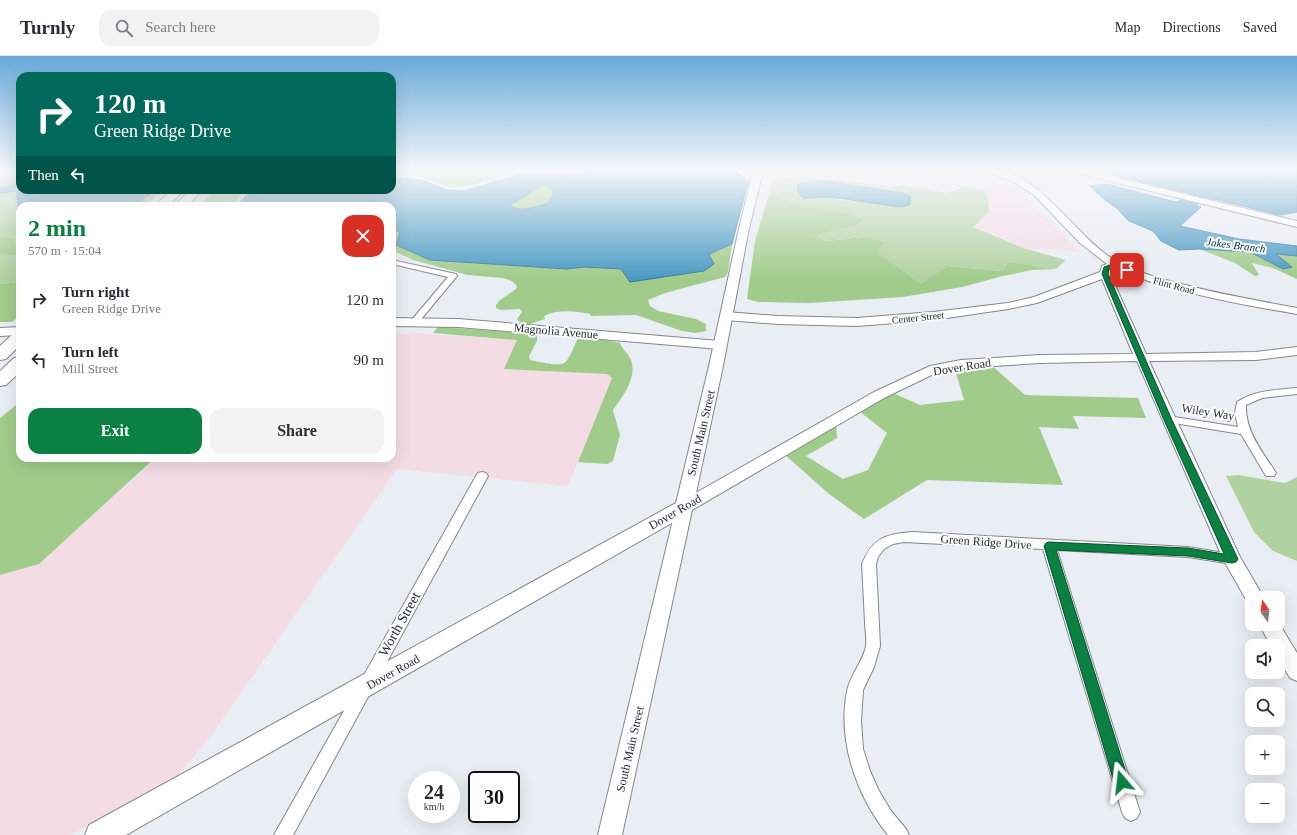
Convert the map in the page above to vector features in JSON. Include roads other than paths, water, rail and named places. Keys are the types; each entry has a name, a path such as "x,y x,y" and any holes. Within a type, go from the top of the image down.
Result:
{"highway":[{"path":"0,381 16,366"}],"main road":[{"name":"South Main Street","path":"684,507 749,207"},
{"path":"1232,207 1297,224"},
{"name":"Dover Road","path":"99,835 364,688 684,507"}],"street":[{"name":"Flint Road","path":"1051,207 1090,246 1110,269 1139,275 1186,289 1297,311"},
{"path":"396,263 453,276 414,322"},
{"name":"Center Street","path":"726,316 778,320 850,322 933,316 1008,306 1037,300 1110,269"},
{"path":"1110,269 1141,357 1168,420 1232,559 1250,591"},
{"name":"Magnolia Avenue","path":"396,322 458,323 720,345"},
{"path":"0,332 16,332"},
{"name":"Dover Road","path":"684,507 880,395 915,377 935,369 961,364 993,361 1256,356 1297,351"},
{"name":"Wiley Way","path":"1270,473 1245,431 1240,414 1241,404 1249,398 1263,394 1297,391"},
{"name":"Wiley Way","path":"1168,420 1245,431"},
{"name":"Worth Street","path":"283,835 482,476"},
{"name":"South Main Street","path":"610,835 684,507"},
{"name":"Green Ridge Drive","path":"900,835 885,817 872,795 862,773 855,749 852,721 855,690 866,667 873,646 869,564 871,555 876,548 883,543 912,537 1049,546 1188,552 1232,559"},
{"path":"1049,546 1131,812"},
{"path":"1273,631 1297,672"}],"water":[{"path":"396,207 513,207 528,209 534,207 741,207 732,244 709,254 714,264 704,271 630,282 621,269 584,267 567,269 430,260 396,245 400,233 396,230"},
{"name":"Jakes Branch","path":"1115,207 1201,207 1180,226 1239,239 1297,246 1297,256 1276,254 1292,267 1283,269 1250,252 1199,249 1179,250 1161,241 1153,231 1129,221"},
{"path":"1249,207 1297,207 1297,212 1280,215"}]}
